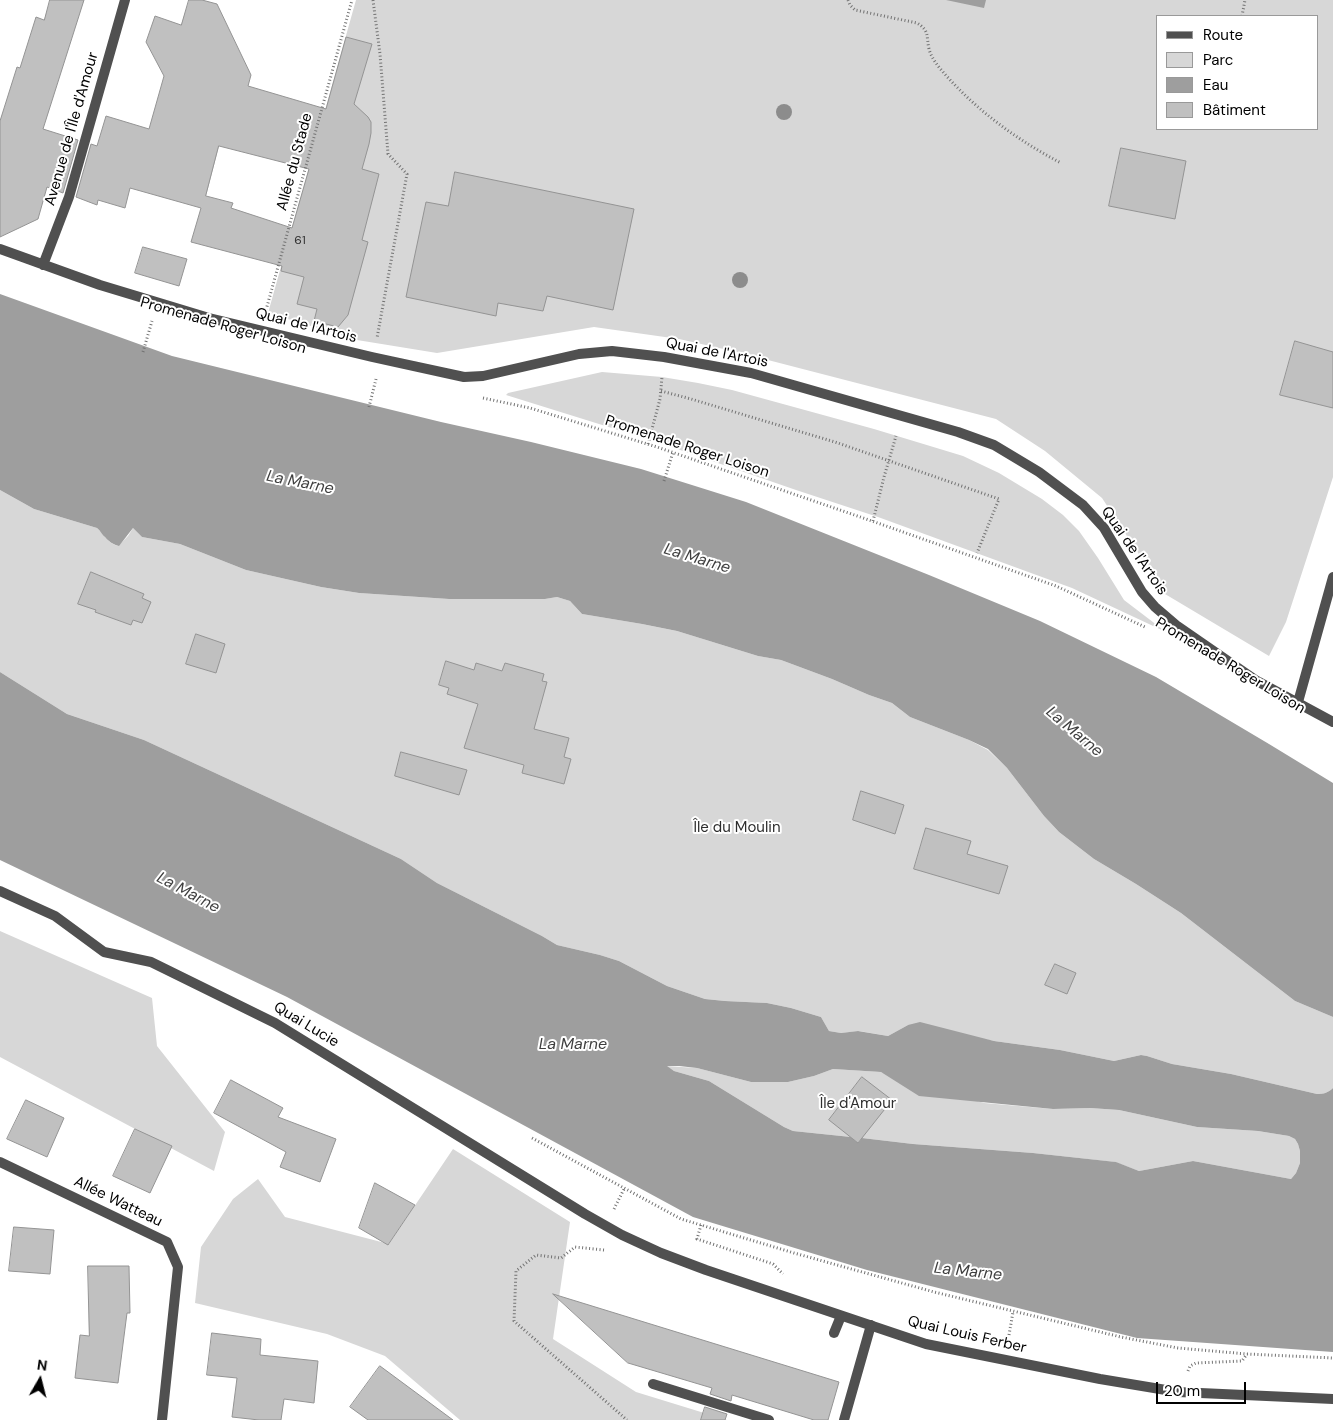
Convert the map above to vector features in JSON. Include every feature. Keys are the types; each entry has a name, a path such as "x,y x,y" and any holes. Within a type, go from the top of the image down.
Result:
{"street":[{"name":"Avenue de l'Île d'Amour","path":"43,265 69,197 125,0"},
{"name":"Quai de l'Artois","path":"0,249 100,286 209,318 464,377 483,376 580,354 612,351 664,357 751,373 958,432 994,445 1039,472 1083,505 1104,528 1142,592 1155,607 1176,625 1257,681 1333,722"},
{"path":"1298,702 1333,577"},
{"name":"Quai Lucie","path":"0,890 55,916 104,952 151,962 275,1023 585,1214"},
{"name":"Allée Watteau","path":"0,1162 167,1242 178,1267 162,1420"},
{"name":"Quai Louis Ferber","path":"585,1214 622,1235 660,1253 926,1344 1100,1379 1178,1392 1333,1399"},
{"path":"834,1333 841,1316"},
{"path":"844,1420 871,1325"},
{"path":"653,1384 769,1420"}],"path":[{"name":"Allée du Stade","path":"260,330 352,0"},
{"path":"372,357 379,332 407,174 388,154 380,54 373,0"},
{"path":"848,0 855,10 917,23 924,27 934,59 959,89 986,114 1018,138 1061,163"},
{"path":"1242,15 1245,0"},
{"path":"143,352 151,324"},
{"path":"648,444 660,399 662,377"},
{"path":"369,407 376,382"},
{"path":"661,391 835,442 999,499 977,553"},
{"name":"Promenade Roger Loison","path":"483,398 530,408 648,444 873,521 1056,586 1146,627"},
{"path":"873,521 883,476 897,433"},
{"path":"664,481 673,452"},
{"path":"532,1138 680,1219 794,1253 1014,1312 1121,1337 1178,1348 1247,1354 1333,1358"},
{"path":"614,1209 624,1189"},
{"path":"701,1225 697,1239 773,1264 786,1276"},
{"path":"604,1250 575,1247 560,1258 536,1255 516,1271 514,1321 627,1420"},
{"path":"1009,1335 1014,1312"},
{"path":"1187,1372 1190,1366 1196,1362 1242,1361 1247,1354"}],"green space":[{"path":"356,0 1333,0 1333,477 1286,622 1269,656 1165,594 1102,498 1045,451 996,419 737,352 679,339 594,327 437,353 357,340 268,313"},
{"path":"602,372 662,377 732,390 874,429 963,456 999,473 1042,499 1063,515 1079,531 1124,600 1166,632 1072,588 878,517 660,443 506,395"},
{"name":"Île du Moulin","path":"0,490 34,509 97,528 108,540 118,546 133,528 142,537 180,544 246,570 321,587 359,593 449,599 545,599 557,597 570,601 582,614 677,631 758,656 781,660 892,703 910,717 969,740 988,750 1007,768 1044,816 1059,832 1094,859 1181,913 1295,1001 1333,1017 1333,1088 1325,1093 1317,1094 1231,1074 1172,1064 1147,1056 1141,1055 1114,1061 1060,1050 994,1041 908,1025 888,1036 859,1031 841,1033 829,1031 821,1017 767,1003 705,999 667,986 619,961 557,945 437,883 401,859 144,740 67,714 0,672"},
{"path":"0,931 152,998 157,1046 225,1132 214,1171 0,1057"},
{"name":"Île d'Amour","path":"666,1066 697,1068 751,1082 788,1082 833,1069 881,1072 984,1103 1053,1109 1090,1108 1119,1110 1197,1127 1258,1131 1289,1136 1295,1139 1298,1144 1300,1163 1291,1179 1193,1161 1139,1171 1115,1162 1033,1153 913,1144 862,1138 858,1143 851,1137 793,1131 709,1081 674,1071"},
{"path":"453,1149 570,1222 553,1339 636,1392 727,1420 460,1420 385,1356 327,1334 195,1303 201,1247 233,1199 258,1179 285,1217 389,1244"}],"water":[{"path":"946,0 986,0 984,8"},
{"name":"La Marne","path":"0,294 172,356 641,469 746,502 1040,621 1156,677 1333,783 1333,1017 1295,1001 1181,913 1094,859 1059,832 1044,816 1007,768 988,749 910,717 892,703 832,679 781,660 758,656 677,631 582,614 570,601 557,597 545,599 449,599 359,593 321,587 246,570 180,544 142,537 133,528 119,546 108,540 97,528 34,509 0,490"},
{"name":"La Marne","path":"0,672 67,714 144,740 401,859 437,883 557,945 619,961 667,986 705,999 767,1003 791,1008 821,1017 829,1031 841,1033 858,1031 888,1036 908,1025 920,1022 994,1041 1060,1050 1114,1061 1141,1055 1147,1056 1172,1064 1231,1074 1317,1094 1325,1093 1333,1088 1333,1352 1137,1338 867,1270 693,1217 287,997 0,860","holes":["667,1066 697,1068 751,1082 788,1082 833,1069 881,1072 919,1096 1053,1109 1090,1108 1119,1110 1197,1127 1258,1131 1289,1136 1295,1139 1298,1144 1300,1163 1291,1179 1193,1161 1139,1171 1116,1162 1033,1153 913,1144 862,1138 858,1143 851,1137 793,1131 709,1081 674,1071"]}],"building":[{"path":"50,0 84,0 43,129 78,140 63,193 47,187 38,219 0,237 0,121 17,67 20,68 36,17 44,20"},
{"path":"189,0 202,0 217,4 251,75 248,86 326,109 346,37 372,44 354,104 371,122 369,144 362,169 379,174 362,240 368,242 348,315 338,327 314,321 317,309 297,304 304,277 281,271 282,266 191,242 201,208 130,188 125,208 98,200 97,205 76,197 91,144 97,146 106,116 149,129 164,76 146,42 155,16 181,25","holes":["219,146 309,169 292,228 231,208 233,203 206,196"]},
{"path":"1121,148 1186,161 1175,219 1109,206"},
{"path":"455,172 634,209 613,310 547,296 543,311 498,303 496,316 406,297 426,202 448,206"},
{"path":"143,247 187,259 179,286 135,273"},
{"path":"1295,341 1333,352 1333,408 1280,395"},
{"path":"91,572 144,594 142,598 151,602 142,623 133,620 131,625 78,604"},
{"path":"196,634 225,644 216,673 186,664"},
{"path":"446,661 474,670 476,663 502,671 505,663 544,674 542,681 547,682 534,729 569,738 564,757 571,759 564,784 522,773 524,765 464,748 478,704 447,694 449,688 439,685"},
{"path":"401,752 467,770 459,795 395,776"},
{"path":"861,791 904,805 895,834 853,820"},
{"path":"926,828 971,841 967,854 1008,866 999,894 914,869"},
{"path":"1055,964 1076,973 1067,994 1045,985"},
{"path":"862,1077 892,1100 858,1143 829,1120"},
{"path":"231,1080 283,1108 278,1117 336,1139 320,1182 280,1167 286,1152 214,1113"},
{"path":"26,1100 64,1118 47,1157 7,1139"},
{"path":"135,1129 172,1146 150,1193 113,1176"},
{"path":"375,1183 415,1205 388,1245 359,1228"},
{"path":"14,1227 54,1230 50,1274 9,1271"},
{"path":"88,1266 129,1266 130,1313 127,1313 118,1383 75,1378 80,1335 89,1336"},
{"path":"553,1294 839,1382 828,1420 814,1420 732,1395 731,1401 710,1394 712,1388 628,1363"},
{"path":"212,1333 261,1339 260,1355 318,1361 314,1403 284,1399 281,1420 232,1417 237,1378 207,1375"},
{"path":"380,1366 453,1420 368,1420 350,1407"},
{"path":"705,1407 727,1414 725,1420 701,1420"}]}
